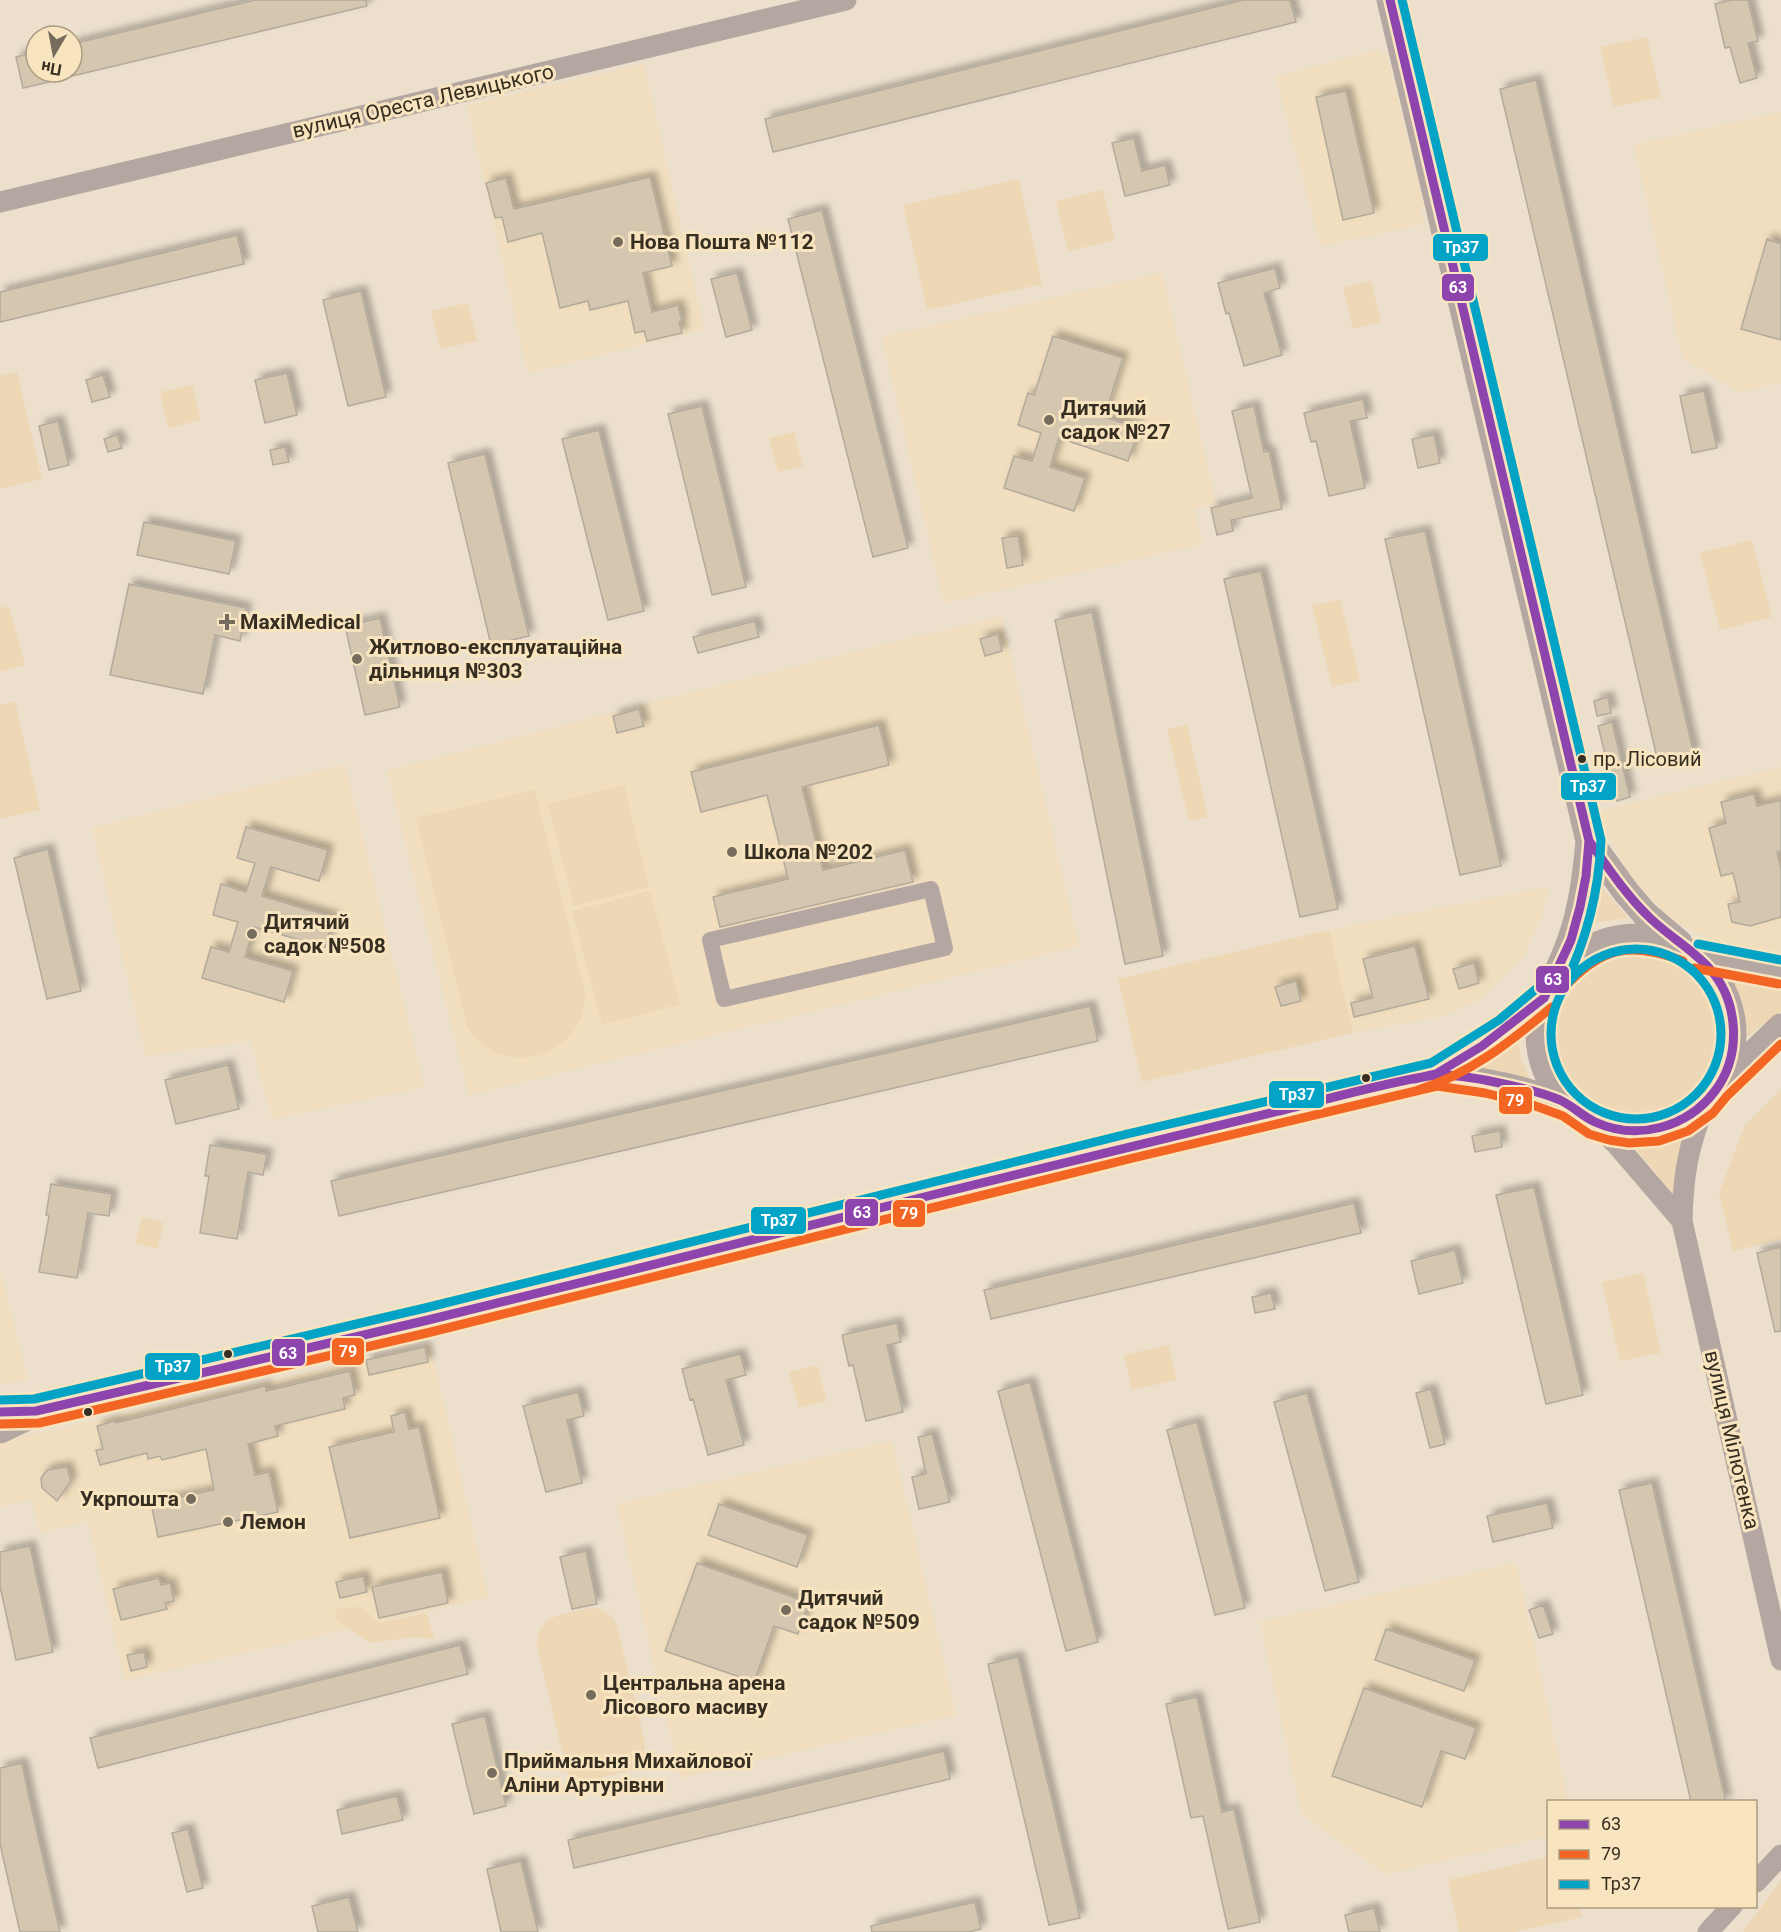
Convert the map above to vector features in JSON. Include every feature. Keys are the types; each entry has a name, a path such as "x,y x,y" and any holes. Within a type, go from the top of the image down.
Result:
{"street":[{"name":"вулиця Ореста Левицького","path":"0,202 361,115 486,88 846,0"},
{"path":"1390,0 1589,841 1580,907 1571,940 1548,991 1538,1030 1541,1057 1551,1083 1569,1105 1594,1123 1629,1131 1657,1130 1683,1120 1712,1096 1781,1027"},
{"path":"1589,841 1645,914 1710,970 1721,985 1732,1013 1734,1043 1727,1072 1712,1096"},
{"path":"931,889 945,948 724,999 710,940 931,889"},
{"path":"0,1412 36,1411 504,1302 1130,1146 1436,1074 1482,1046 1548,991 1565,966 1587,949 1614,939 1642,936 1669,942 1691,953 1781,972"},
{"path":"1436,1074 1487,1081 1533,1092 1569,1105"},
{"name":"вулиця Мілютенка","path":"1712,1096 1694,1130 1688,1153 1683,1188 1682,1221 1781,1660"},
{"name":"вулиця Мілютенка","path":"1594,1123 1616,1144 1682,1221"},
{"path":"0,1430 36,1411"},
{"path":"1757,1880 1781,1855"},
{"path":"1708,1932 1730,1908"}],"shaded area":[{"path":"1647,37 1661,97 1614,107 1600,47"},
{"path":"1380,49 1381,55 1387,54 1424,207 1420,208 1424,224 1321,246 1276,77"},
{"path":"644,64 704,329 528,373 467,105"},
{"path":"1781,112 1781,383 1739,392 1683,358 1634,145"},
{"path":"1019,179 1042,284 927,310 903,205"},
{"path":"1103,190 1115,240 1068,251 1056,201"},
{"name":"Дитячий садок №27","path":"1162,273 1216,504 1194,509 1202,544 944,603 882,337"},
{"path":"1371,281 1381,322 1353,329 1343,288"},
{"path":"468,303 477,341 440,349 431,311"},
{"path":"17,372 42,479 0,489 0,376"},
{"path":"192,385 201,420 168,428 160,392"},
{"path":"794,432 803,466 778,472 769,438"},
{"path":"1752,540 1772,617 1720,630 1700,553"},
{"path":"1340,599 1360,680 1332,687 1312,606"},
{"path":"9,606 25,665 0,672 0,608"},
{"name":"Школа №202","path":"1001,616 1079,946 469,1095 387,771"},
{"path":"15,701 40,810 0,819 0,705"},
{"path":"1187,725 1208,817 1189,821 1167,729"},
{"name":"Дитячий садок №508","path":"345,764 424,1087 272,1119 251,1040 146,1056 92,828"},
{"path":"1781,767 1781,955 1727,946 1672,921 1630,876 1595,812"},
{"path":"624,785 649,887 574,906 548,804"},
{"path":"535,790 586,997 580,1020 562,1043 537,1056 523,1057 495,1052 482,1044 467,1026 416,818"},
{"path":"1597,881 1628,918 1600,922 1579,931"},
{"path":"1548,887 1543,913 1523,957 1481,999 1442,1016 1353,1033 1329,930"},
{"path":"650,891 680,1004 602,1025 572,911"},
{"path":"1329,930 1353,1033 1142,1082 1118,979"},
{"path":"1635,948 1651,949 1667,954 1694,972 1712,999 1717,1015 1717,1047 1712,1063 1694,1090 1667,1108 1651,1113 1635,1114 1619,1113 1603,1108 1576,1090 1558,1063 1553,1047 1552,1031 1553,1015 1558,999 1576,972 1603,954 1619,949"},
{"path":"1727,975 1767,984 1781,984 1781,1011 1747,1037 1743,1002"},
{"path":"1518,1032 1520,1055 1530,1079 1463,1071"},
{"path":"1781,1089 1781,1239 1733,1251 1719,1193 1745,1125"},
{"path":"1684,1129 1677,1166 1676,1206 1657,1174 1630,1143 1659,1140"},
{"path":"142,1217 164,1223 157,1249 135,1243"},
{"path":"0,1269 28,1380 0,1384"},
{"path":"1643,1273 1661,1353 1620,1361 1602,1282"},
{"path":"430,1344 488,1597 125,1680 88,1521 40,1533 32,1499 0,1507 0,1442"},
{"path":"1168,1345 1177,1380 1132,1390 1124,1355"},
{"path":"817,1365 827,1401 799,1408 789,1372"},
{"name":"Дитячий садок №509","path":"892,1441 956,1715 680,1778 617,1504"},
{"path":"1516,1563 1568,1800 1547,1800 1547,1836 1385,1874 1302,1814 1260,1622"},
{"path":"359,1607 378,1623 427,1613 434,1639 413,1637 371,1643 343,1626 334,1614 339,1608"},
{"name":"Центральна арена Лісового масиву","path":"592,1608 608,1613 617,1626 645,1746 635,1770 570,1785 537,1647 538,1636 547,1621 554,1617"},
{"path":"1547,1857 1547,1908 1580,1908 1582,1917 1515,1932 1459,1932 1448,1880"},
{"path":"1781,1880 1781,1932 1743,1932"}],"building":[{"path":"255,0 366,0 367,6 84,73 84,41"},
{"path":"1243,0 1290,0 1296,22 773,152 765,119"},
{"path":"1731,0 1748,0 1758,41 1748,43 1757,78 1740,83 1730,47 1725,48 1715,4"},
{"path":"24,55 24,84 40,84 23,88 16,57"},
{"path":"1536,80 1694,754 1658,762 1500,89"},
{"path":"1346,91 1374,213 1343,220 1316,97"},
{"path":"1134,138 1142,171 1165,165 1170,185 1125,196 1112,143"},
{"path":"650,177 672,266 643,273 652,312 678,305 682,333 647,341 644,331 635,333 628,301 590,310 588,301 560,308 542,233 508,242 502,217 495,218 486,183 506,178 514,209"},
{"path":"822,210 908,548 873,557 788,219"},
{"path":"237,235 244,264 0,322 0,292"},
{"path":"1767,239 1781,244 1781,340 1741,329"},
{"path":"1275,268 1280,288 1264,293 1282,355 1244,366 1218,283"},
{"path":"737,273 752,330 726,337 711,279"},
{"path":"361,291 386,397 348,406 323,300"},
{"path":"1053,336 1123,358 1104,417 1139,428 1128,461 1059,438 1050,467 1085,478 1074,511 1004,488 1014,456 1032,461 1041,433 1018,425 1028,393 1034,395"},
{"path":"287,373 297,415 265,423 255,380"},
{"path":"103,375 110,397 92,402 86,380"},
{"path":"1704,391 1717,448 1692,453 1680,396"},
{"path":"1363,399 1367,418 1350,421 1365,488 1329,496 1316,441 1311,442 1304,413"},
{"path":"702,406 746,587 712,595 668,414"},
{"path":"1254,406 1264,452 1269,451 1282,509 1231,520 1233,531 1217,535 1211,508 1252,498 1232,411"},
{"path":"58,421 69,465 49,470 39,426"},
{"path":"599,430 644,611 608,620 562,439"},
{"path":"117,435 122,448 108,452 104,439"},
{"path":"1434,435 1440,463 1418,468 1412,439"},
{"path":"285,447 289,462 273,465 270,450"},
{"path":"485,454 529,636 491,645 448,463"},
{"path":"144,522 236,541 229,574 137,555"},
{"path":"1425,531 1501,866 1460,875 1385,539"},
{"path":"1018,536 1023,565 1007,568 1002,538"},
{"path":"1261,571 1338,909 1300,917 1224,579"},
{"path":"129,584 246,608 240,641 215,635 203,694 110,675"},
{"path":"1092,612 1163,956 1125,964 1055,620"},
{"path":"380,618 400,707 365,715 345,626"},
{"path":"755,621 759,637 698,653 693,637"},
{"path":"998,634 1002,651 985,656 980,639"},
{"path":"1608,697 1611,713 1597,716 1594,701"},
{"path":"639,709 644,726 617,733 613,716"},
{"path":"1612,722 1630,797 1617,801 1598,726"},
{"path":"879,725 889,765 802,787 823,870 905,850 913,882 720,927 713,897 788,879 767,795 701,812 691,772"},
{"path":"1754,794 1757,806 1781,800 1781,851 1777,852 1781,869 1781,917 1750,926 1732,922 1728,904 1740,902 1733,873 1721,876 1709,828 1726,823 1721,802"},
{"path":"246,827 328,850 319,881 271,867 262,896 333,917 325,947 254,927 245,957 293,971 284,1002 202,978 211,947 229,952 238,922 213,915 221,884 246,892 255,863 237,858"},
{"path":"48,849 81,991 47,999 14,858"},
{"path":"1415,946 1429,999 1354,1017 1351,1003 1373,998 1363,959"},
{"path":"1474,963 1479,983 1459,989 1453,969"},
{"path":"1296,981 1301,1001 1281,1006 1275,987"},
{"path":"1090,1006 1098,1041 339,1216 331,1181"},
{"path":"228,1065 239,1109 176,1124 165,1080"},
{"path":"1500,1131 1502,1147 1475,1152 1472,1136"},
{"path":"210,1145 267,1154 263,1175 248,1172 237,1239 200,1233 209,1176 205,1176"},
{"path":"51,1184 112,1194 109,1216 88,1213 77,1278 39,1272 49,1216 46,1215"},
{"path":"1534,1187 1583,1395 1546,1404 1496,1195"},
{"path":"1354,1203 1361,1233 991,1319 984,1290"},
{"path":"1781,1247 1781,1331 1775,1332 1757,1253"},
{"path":"1455,1250 1463,1283 1419,1294 1411,1261"},
{"path":"1271,1293 1275,1309 1255,1313 1252,1297"},
{"path":"897,1323 901,1342 887,1345 903,1412 866,1421 853,1365 849,1366 842,1335"},
{"path":"425,1347 428,1362 369,1375 366,1360"},
{"path":"740,1354 746,1375 726,1380 744,1445 708,1455 693,1399 690,1400 682,1369"},
{"path":"350,1371 355,1395 343,1398 345,1409 275,1426 278,1436 248,1444 255,1475 269,1472 278,1512 158,1537 151,1503 214,1490 206,1449 162,1460 160,1456 148,1459 147,1453 100,1465 96,1450 103,1449 97,1426 265,1386 266,1391"},
{"path":"1030,1382 1098,1642 1066,1651 998,1391"},
{"path":"1431,1389 1445,1444 1430,1448 1416,1393"},
{"path":"578,1392 584,1416 567,1420 582,1483 546,1492 523,1406"},
{"path":"1307,1393 1359,1582 1325,1591 1274,1402"},
{"path":"405,1412 409,1429 419,1427 440,1518 350,1538 329,1447 394,1432 391,1416"},
{"path":"1197,1422 1245,1608 1215,1615 1167,1430"},
{"path":"932,1434 950,1502 919,1509 912,1477 926,1474 918,1437"},
{"path":"67,1467 71,1481 57,1501 42,1488 41,1478 47,1470"},
{"path":"1652,1483 1726,1800 1691,1800 1619,1490"},
{"path":"1547,1503 1553,1528 1493,1542 1487,1516"},
{"path":"719,1504 808,1535 797,1567 708,1535"},
{"path":"30,1546 53,1652 16,1660 0,1586 0,1552"},
{"path":"586,1551 597,1604 572,1609 560,1557"},
{"path":"697,1563 809,1603 798,1634 774,1626 754,1682 665,1651"},
{"path":"442,1572 448,1603 379,1618 372,1587"},
{"path":"363,1576 367,1592 340,1598 336,1582"},
{"path":"159,1578 161,1585 170,1583 174,1601 165,1603 167,1609 121,1620 113,1589"},
{"path":"1543,1605 1553,1634 1539,1638 1529,1610"},
{"path":"1386,1629 1475,1660 1464,1691 1375,1660"},
{"path":"460,1645 468,1674 98,1768 90,1738"},
{"path":"144,1652 147,1667 131,1671 127,1655"},
{"path":"1018,1657 1080,1918 1049,1925 988,1664"},
{"path":"1364,1688 1476,1728 1465,1759 1441,1751 1422,1807 1332,1776"},
{"path":"1197,1697 1222,1812 1234,1809 1260,1922 1228,1929 1203,1816 1191,1818 1166,1704"},
{"path":"485,1716 506,1806 474,1814 452,1724"},
{"path":"944,1751 950,1779 574,1868 568,1840"},
{"path":"22,1763 60,1932 20,1932 0,1844 0,1768"},
{"path":"397,1796 403,1820 342,1834 337,1810"},
{"path":"188,1829 203,1888 187,1892 172,1833"},
{"path":"521,1861 538,1932 501,1932 487,1869"},
{"path":"349,1897 358,1932 318,1932 312,1906"},
{"path":"975,1902 981,1929 968,1932 872,1932 871,1926"},
{"path":"1374,1908 1380,1932 1349,1932 1345,1915"}],"transit line":[{"name":"63","path":"0,1412 36,1411 379,1332 1410,1079 1441,1075 1457,1076 1514,1086 1560,1100 1595,1122 1611,1128 1628,1130 1660,1128 1676,1122 1704,1104 1724,1077 1730,1061 1733,1045 1731,1012 1719,981 1709,968 1638,906 1589,841 1390,0"},
{"name":"Тр37","path":"1402,0 1601,840 1590,916 1563,988"},
{"name":"63","path":"1414,1079 1436,1074 1482,1046 1544,998 1571,940 1580,907 1589,841 1582,811"},
{"name":"Тр37","path":"1698,944 1781,960"},
{"name":"Тр37","path":"1636,949 1653,950 1669,955 1696,974 1715,1001 1720,1017 1721,1034 1720,1051 1715,1067 1696,1094 1669,1113 1653,1118 1636,1119 1619,1118 1603,1113 1576,1094 1557,1067 1552,1051 1551,1034 1552,1017 1557,1001 1576,974 1603,955 1619,950 1636,949"},
{"name":"79","path":"1561,991 1589,965 1616,952 1646,951 1664,954 1683,961"},
{"name":"79","path":"1694,968 1779,984"},
{"name":"Тр37","path":"0,1400 34,1399 425,1308 1127,1134 1431,1063 1499,1020 1536,989"},
{"name":"79","path":"1418,1090 1455,1075 1489,1056 1552,1007"},
{"name":"79","path":"0,1424 39,1423 431,1332 1133,1158 1437,1086 1485,1093 1530,1104 1563,1116 1589,1134 1609,1140 1629,1143 1659,1141 1688,1131 1713,1113 1727,1096 1781,1044"}],"place":[{"name":"Нова Пошта №112","path":"618,242"},
{"name":"Дитячий садок №27","path":"1049,420"},
{"name":"MaxiMedical","path":"227,622"},
{"name":"Житлово-експлуатаційна дільниця №303","path":"357,659"},
{"name":"пр. Лісовий","path":"1582,759"},
{"name":"Школа №202","path":"732,852"},
{"name":"Дитячий садок №508","path":"252,934"},
{"name":"Укрпошта","path":"191,1499"},
{"name":"Лемон","path":"228,1522"},
{"name":"Дитячий садок №509","path":"786,1610"},
{"name":"Центральна арена Лісового масиву","path":"591,1695"},
{"name":"Приймальня Михайлової Аліни Артурівни","path":"492,1773"}]}
